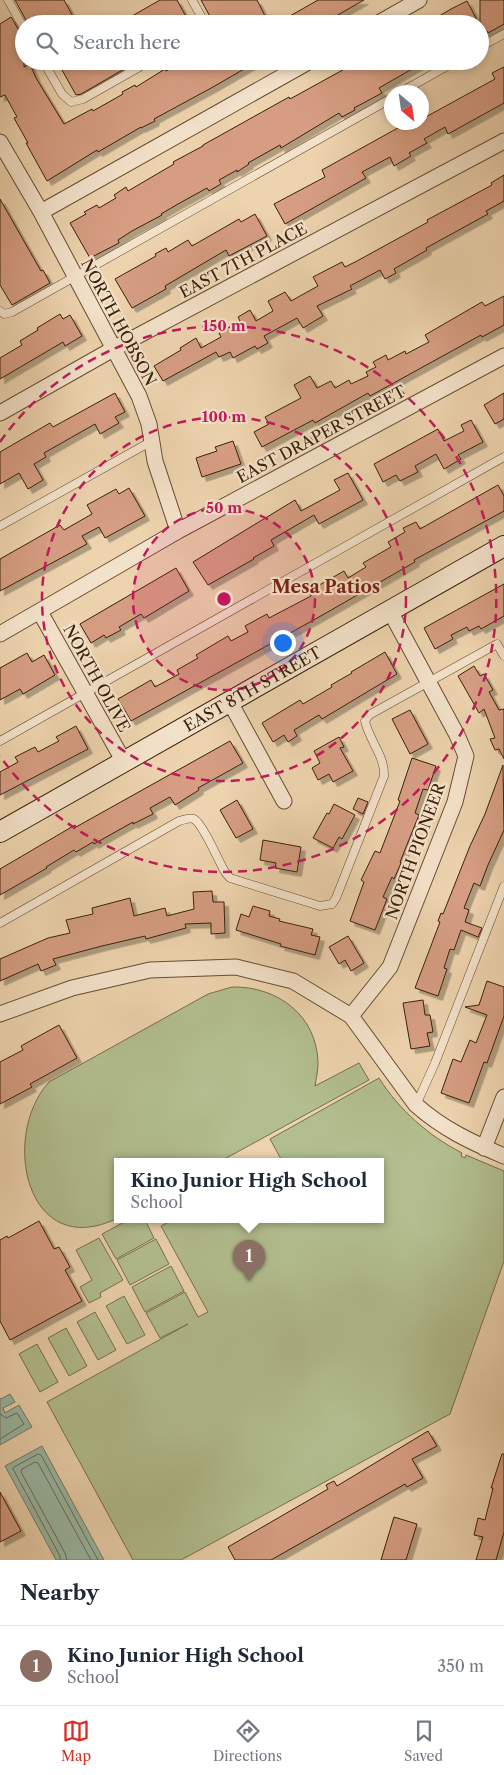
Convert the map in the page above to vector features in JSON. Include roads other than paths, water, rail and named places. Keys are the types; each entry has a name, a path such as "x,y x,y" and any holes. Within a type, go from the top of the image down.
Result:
{"street":[{"path":"393,15 419,0"},
{"path":"41,212 294,70"},
{"name":"EAST 7TH PLACE","path":"0,413 115,348 504,141"},
{"name":"NORTH HOBSON","path":"0,142 41,212 139,396 149,424 155,461 178,530"},
{"name":"EAST DRAPER STREET","path":"0,634 178,530 504,356"},
{"name":"EAST 8TH STREET","path":"0,832 504,546"},
{"name":"NORTH PIONEER","path":"351,1016 390,967 455,802 466,756 390,611"},
{"name":"NORTH OLIVE","path":"40,612 124,762"},
{"path":"230,702 284,801"},
{"path":"0,1014 72,988 150,970 236,967 293,981 351,1016 416,1105 426,1114 463,1139 504,1156"},
{"path":"484,1148 504,1098"}],"lane":[{"path":"8,0 17,15"},
{"path":"192,0 200,15"},
{"path":"489,42 504,34"},
{"path":"48,70 62,94 71,102 83,99 134,70"},
{"path":"413,85 440,70"},
{"path":"1,314 12,312 76,277 384,103"},
{"path":"0,526 152,441"},
{"path":"0,741 504,457"},
{"path":"0,923 187,818 194,819 201,826 230,878 320,906 332,904 384,776 383,763 366,728 365,721 369,715 497,644 504,656"},
{"path":"416,1105 435,1063 504,886"}],"water":[{"path":"10,1394 15,1402 3,1408 5,1413 19,1405 32,1427 0,1445 0,1398"},
{"path":"42,1446 104,1560 56,1560 5,1466"}],"place":[{"name":"Kino Junior High School","path":"249,1281"}],"district":[{"name":"Mesa Patios","path":"326,587"}]}
